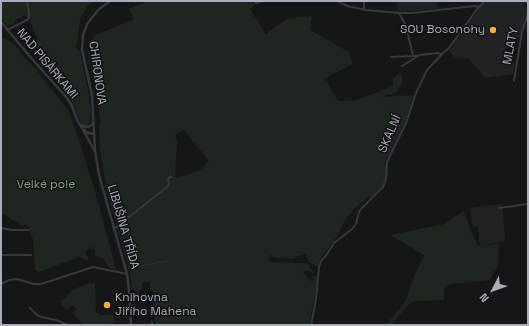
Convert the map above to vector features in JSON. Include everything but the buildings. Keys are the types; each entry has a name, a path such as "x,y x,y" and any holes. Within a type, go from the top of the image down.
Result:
{"street":[{"path":"7,30 29,18 26,1"},
{"name":"CHIRONOVA","path":"94,134 92,95 82,53 82,38 91,18 98,10 110,1"},
{"path":"256,3 262,1"},
{"path":"337,1 347,6 364,10 399,13 412,13 474,6 479,7"},
{"path":"364,1 364,10"},
{"name":"SKALNÍ","path":"311,325 321,261 326,257 334,243 356,224 360,209 383,187 386,178 387,162 406,123 416,93 427,70 449,48 485,1"},
{"path":"399,13 406,26 413,56"},
{"name":"MLATY","path":"514,81 522,32 528,14"},
{"name":"NAD PISÁRKAMI","path":"1,22 30,57 65,95 95,152"},
{"path":"391,57 437,53 442,54"},
{"path":"402,66 419,55"},
{"path":"80,124 87,127 93,122"},
{"path":"80,124 85,131 94,134"},
{"name":"LIBUŠINA TŘÍDA","path":"94,134 95,152 101,184 127,274 131,325"},
{"path":"114,229 167,187 169,184 168,178 171,177"},
{"path":"499,208 528,204"},
{"path":"1,228 11,230 29,230"},
{"path":"1,255 31,255"},
{"path":"1,284 9,280 17,279 34,284 41,284 93,267 127,274"},
{"path":"30,308 38,316 67,325"}],"shaded area":[{"path":"397,1 437,1 438,8 403,12 398,11"},
{"name":"SOU Bosonohy","path":"487,1 526,1 524,5 528,11 518,41 505,49 515,65 513,74 485,78 469,59 456,58 449,51 482,5"},
{"path":"502,204 505,237 504,241 480,246 478,226 473,227 470,208"}],"green space":[{"path":"1,1 26,1 29,16 28,18 25,15 18,18 14,24 7,26 1,18"},
{"path":"27,1 94,1 87,7 80,20 77,44 75,45 80,52 89,95 91,117 90,122 87,125 81,123 67,93 57,81 66,77 63,71 54,75 49,55 46,55 48,61 33,45 38,39 32,27"},
{"path":"148,1 265,1 250,9 266,34 288,18 312,16 310,30 349,52 353,64 325,78 338,101 357,100 393,86 393,79 400,72 403,80 397,92 381,97 414,95 405,122 385,163 386,180 384,185 371,197 369,196 355,208 346,218 336,238 320,259 318,267 310,263 305,254 297,256 294,259 276,258 270,255 270,262 306,263 309,264 310,268 315,273 313,274 308,270 303,272 311,281 313,280 313,275 317,278 309,325 155,325 153,291 150,290 150,282 142,282 142,288 138,294 132,289 129,270 108,195 100,151 100,122 97,96 88,55 91,53 94,36 134,19 129,9","holes":["184,130 209,161 200,170 187,175 175,177 177,142 175,135"]},
{"name":"Velké pole","path":"1,38 8,40 15,45 68,110 97,198 116,270 109,268 103,258 95,256 95,250 91,247 85,253 89,259 86,260 80,257 38,272 35,269 33,240 29,227 26,224 23,226 1,213"},
{"path":"464,211 478,246 499,244 498,265 490,280 451,284 444,287 444,300 411,302 391,325 386,325 406,300 412,281 424,255 390,235 444,224"},
{"path":"95,283 96,313 101,315 114,315 115,323 105,325 83,325 72,312 77,309 73,305 66,310 60,302 74,289"}],"waterway":[{"path":"139,266 169,261"}],"place":[{"name":"SOU Bosonohy","path":"493,30"},
{"name":"Knihovna Jiřího Mahena","path":"107,305"}]}
